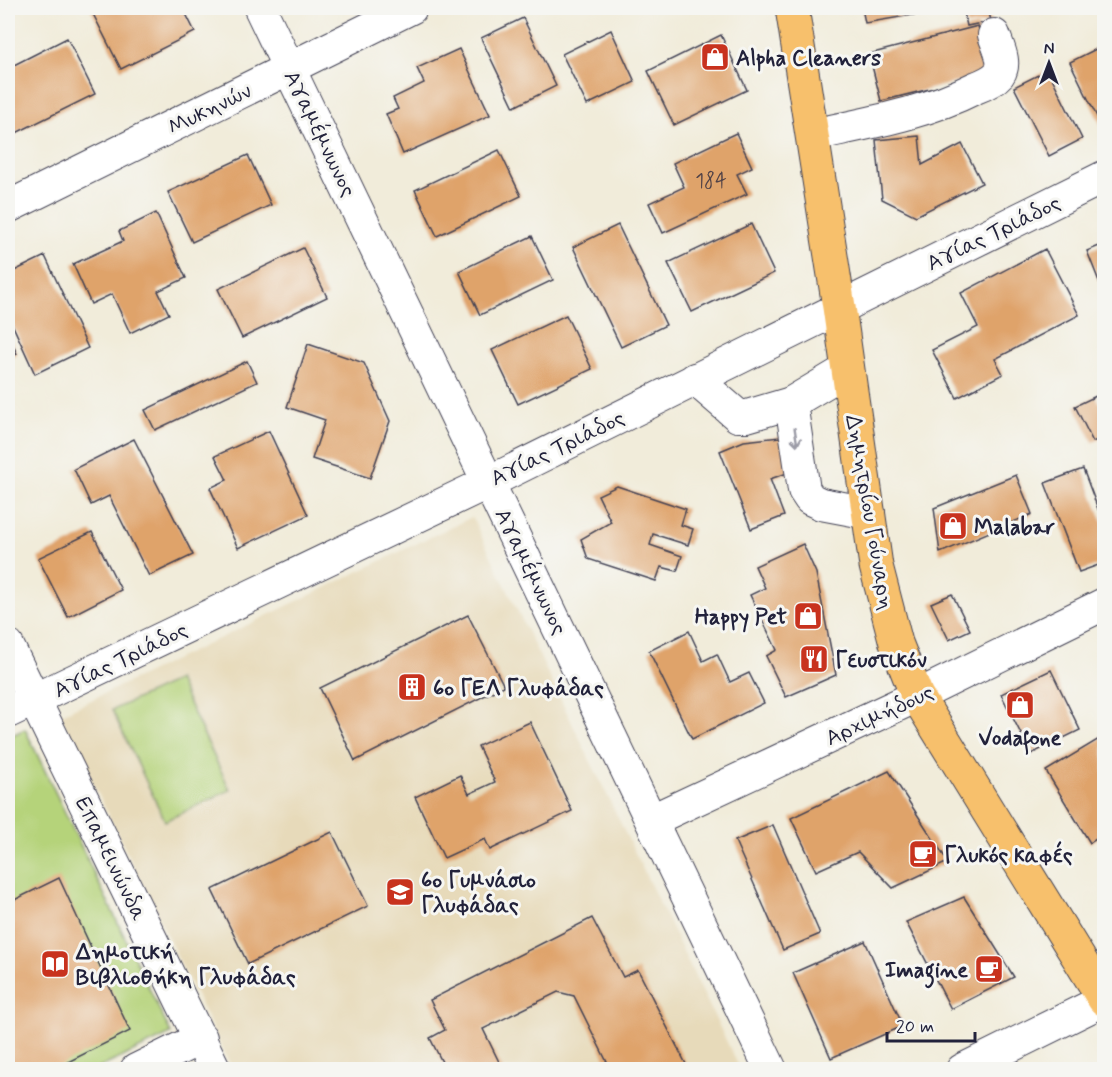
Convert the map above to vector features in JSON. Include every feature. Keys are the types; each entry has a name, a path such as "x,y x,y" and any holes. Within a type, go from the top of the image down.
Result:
{"main road":[{"name":"Δημητρίου Γούναρη","path":"792,8 839,307 876,566 896,643 917,696 1104,999"}],"street":[{"name":"Αγαμέμνωνος","path":"260,8 771,1070"},
{"name":"Μυκηνών","path":"8,207 411,8"},
{"path":"812,135 916,112 992,80 1000,73 1003,62 994,35"},
{"name":"Αγίας Τριάδος","path":"21,706 489,482 1104,177"},
{"path":"695,379 738,416 747,416 791,403 848,369"},
{"path":"791,403 804,490 810,499 821,504 869,513"},
{"name":"Αρχιμήδους","path":"652,820 917,696 1104,604"},
{"name":"Επαμεινώνδα","path":"8,646 21,706 201,1038 215,1070"},
{"path":"962,1070 1104,999"},
{"path":"136,1070 201,1038"}],"shaded area":[{"name":"6ο Γυμνάσιο Γλυφάδας","path":"472,517 740,1069 232,1069 60,715"}],"green space":[{"path":"178,680 230,790 165,821 112,710"},
{"path":"25,729 171,1034 97,1069 8,1070 8,737"}],"building":[{"path":"90,8 183,8 195,32 121,69"},
{"path":"862,8 948,8 948,9 865,23"},
{"path":"963,8 988,8 991,21 967,26"},
{"path":"523,18 556,86 514,107 481,38"},
{"path":"978,26 990,74 881,101 869,54"},
{"path":"611,30 635,82 587,105 562,54"},
{"path":"721,35 747,90 674,125 648,71"},
{"path":"67,38 95,94 8,137 8,68"},
{"path":"1104,45 1104,123 1101,125 1070,62"},
{"path":"459,49 490,115 403,154 386,114 398,109 393,98 424,83 417,68"},
{"path":"1048,70 1082,139 1049,156 1014,87"},
{"path":"736,133 752,167 737,174 747,194 663,233 649,203 684,187 673,163"},
{"path":"919,136 922,165 962,144 982,183 916,216 882,199 876,140"},
{"path":"499,150 521,196 437,236 415,190"},
{"path":"248,155 271,205 192,242 168,192"},
{"path":"156,213 186,278 158,291 169,314 130,333 112,294 91,304 73,264 123,241 119,231"},
{"path":"751,224 774,273 692,312 668,263"},
{"path":"618,225 666,325 621,347 573,247"},
{"path":"532,236 553,280 480,315 459,271"},
{"path":"1104,244 1104,294 1087,251"},
{"path":"303,248 327,297 242,338 218,289"},
{"path":"1045,249 1079,315 995,359 1003,374 957,398 932,350 978,327 961,293"},
{"path":"45,256 88,348 35,374 8,315 8,274"},
{"path":"566,315 592,369 518,404 492,350"},
{"path":"8,334 17,354 8,359"},
{"path":"308,344 364,363 390,421 370,478 312,459 325,420 287,407"},
{"path":"247,361 257,382 155,430 145,410"},
{"path":"1096,396 1101,405 1104,404 1104,436 1093,442 1075,406"},
{"path":"269,431 308,515 238,548 210,488 227,480 215,456"},
{"path":"789,436 793,471 770,479 784,516 751,529 720,451 744,441"},
{"path":"134,439 193,555 149,576 109,496 91,505 74,469"},
{"path":"1083,469 1104,525 1104,563 1079,572 1045,483"},
{"path":"1016,475 1032,514 940,553 934,508"},
{"path":"617,486 686,509 681,525 693,529 688,545 653,534 650,545 682,556 677,571 661,567 656,581 588,559 581,539 611,522 598,495"},
{"path":"92,532 121,590 68,617 38,558"},
{"path":"803,544 816,573 836,675 786,697 766,656 777,650 750,595 765,588 755,566"},
{"path":"952,594 970,630 949,640 931,603"},
{"name":"6ο ΓΕΛ Γλυφάδας","path":"468,615 504,686 355,761 320,688"},
{"path":"689,631 703,661 717,654 730,682 749,673 764,703 692,739 649,651"},
{"path":"1051,670 1080,730 1031,754 1001,694"},
{"path":"530,722 572,811 490,850 485,839 444,858 415,797 460,775 469,794 495,782 478,746"},
{"path":"1104,736 1104,834 1090,843 1046,771"},
{"path":"889,771 948,862 893,888 858,852 816,871 791,818"},
{"path":"773,825 820,934 783,950 735,841"},
{"path":"332,832 368,906 248,964 212,890"},
{"path":"59,878 130,1031 52,1070 8,1070 8,903"},
{"path":"964,897 1014,977 951,1009 906,922"},
{"path":"592,918 623,977 638,970 689,1070 611,1070 574,996 558,992 483,1029 503,1070 446,1070 430,1038 445,1030 430,1000"},
{"path":"865,941 903,1026 831,1058 793,973"}],"place":[{"name":"Alpha Cleaners","path":"715,57"},
{"name":"Malabar","path":"953,526"},
{"name":"Happy Pet","path":"808,616"},
{"name":"Γευστικόν","path":"814,659"},
{"name":"6ο ΓΕΛ Γλυφάδας","path":"412,687"},
{"name":"Vodafone","path":"1020,705"},
{"name":"Γλυκός καφές","path":"923,854"},
{"name":"6ο Γυμνάσιο Γλυφάδας","path":"400,892"},
{"name":"Δημοτική Βιβλιοθήκη Γλυφάδας","path":"55,964"},
{"name":"Imagine","path":"989,969"}]}
